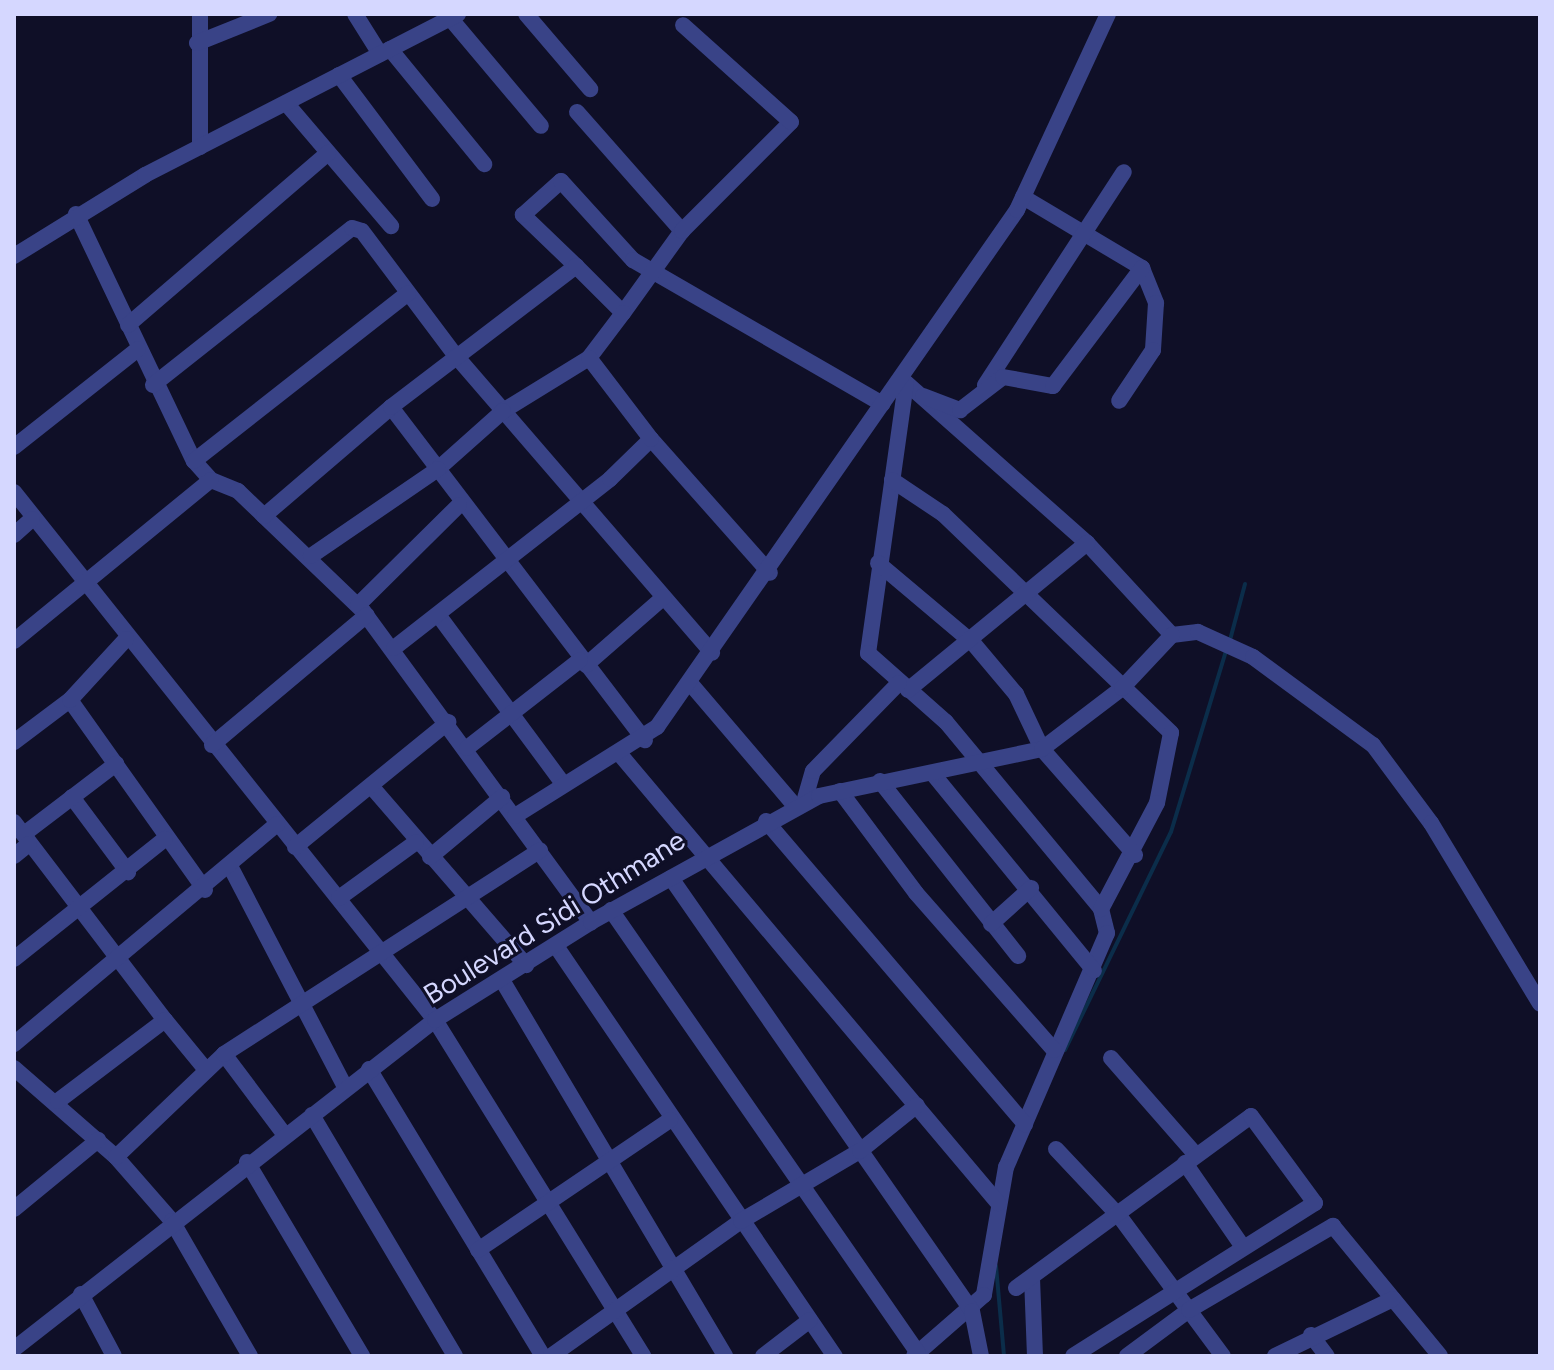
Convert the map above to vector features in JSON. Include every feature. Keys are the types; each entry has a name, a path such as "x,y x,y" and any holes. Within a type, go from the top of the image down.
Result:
{"street":[{"path":"200,14 197,43 200,147"},
{"path":"197,43 269,14"},
{"path":"355,14 484,164"},
{"path":"526,14 590,89"},
{"path":"515,816 562,782 645,740 690,683 770,573 882,404 906,385 1023,197 1108,14"},
{"path":"14,256 76,214 454,16 541,126"},
{"path":"311,556 438,469 503,411 589,358 654,274 682,231 791,122 683,25"},
{"path":"339,75 432,199"},
{"path":"286,103 391,226"},
{"path":"577,112 682,231"},
{"path":"128,325 328,153"},
{"path":"906,385 960,410 984,386 1124,172"},
{"path":"623,313 523,215 561,181 621,249 654,274 882,404"},
{"path":"1023,197 1087,232 1142,268 1156,303 1153,350 1119,401"},
{"path":"76,214 153,385 194,461 211,480 238,491 311,556 362,610 394,648 591,922"},
{"path":"153,385 352,228 408,293 456,356 712,653"},
{"path":"264,516 391,407 576,266"},
{"path":"984,386 1003,377 1053,386 1142,268"},
{"path":"194,461 316,358 408,293"},
{"path":"14,447 138,349"},
{"path":"589,358 651,439 770,573"},
{"path":"611,910 916,1355 972,1311 990,1277 998,1203 1025,1124 1054,1050 1094,971 1107,933 1101,909 977,764 946,722 868,653 878,563 906,385"},
{"path":"906,385 1087,543 1172,635 1213,636 1238,649 1373,745 1431,823 1540,1004"},
{"path":"391,407 438,469 459,505 645,740"},
{"path":"394,648 505,564 651,439"},
{"path":"14,641 86,587 211,480"},
{"path":"892,480 943,514 1026,597 1165,725 1172,743 1135,855 1101,909"},
{"path":"14,492 126,639 381,949 435,1020 643,1356"},
{"path":"212,745 362,610 459,505"},
{"path":"14,535 32,519"},
{"path":"690,683 800,804 813,771 903,686 973,643 1087,543"},
{"path":"878,563 973,643 1016,694 1042,749 1135,855"},
{"path":"467,748 510,709 583,662 664,597"},
{"path":"439,616 562,782"},
{"name":"Boulevard Sidi Othmane","path":"14,1349 247,1162 435,1020 591,922 671,878 705,854 800,804 880,781 933,774 1042,749 1122,688 1172,635"},
{"path":"14,742 70,700 126,639"},
{"path":"70,700 165,839 205,890"},
{"path":"295,847 448,722"},
{"path":"618,752 998,1203"},
{"path":"14,856 22,833 116,764"},
{"path":"933,774 1031,888 1094,971"},
{"path":"880,781 1018,956"},
{"path":"371,786 416,842 467,895 526,965"},
{"path":"840,791 916,893 1054,1050"},
{"path":"72,797 128,872"},
{"path":"430,857 502,797"},
{"path":"766,821 1025,1124"},
{"path":"14,1044 205,890 277,824"},
{"path":"22,833 206,1070"},
{"path":"14,959 128,872 165,839"},
{"path":"339,898 416,842"},
{"path":"116,1157 224,1054 300,1000 540,850"},
{"path":"230,866 345,1087"},
{"path":"671,878 972,1311 981,1356"},
{"path":"991,924 1031,888"},
{"path":"556,946 670,1120 835,1356"},
{"path":"502,980 725,1356"},
{"path":"58,1101 165,1020"},
{"path":"224,1054 284,1134"},
{"path":"1111,1058 1191,1159 1243,1247"},
{"path":"14,1068 58,1101 116,1157 172,1221 250,1356"},
{"path":"369,1069 543,1356"},
{"path":"551,1356 741,1221 860,1151 917,1105"},
{"path":"312,1115 455,1356"},
{"path":"1016,1288 1120,1217 1191,1159 1251,1116 1315,1203 1173,1286 1073,1356"},
{"path":"478,1250 549,1205 670,1120"},
{"path":"16,1204 98,1140"},
{"path":"1056,1149 1120,1217 1223,1356"},
{"path":"247,1162 362,1356"},
{"path":"1127,1356 1189,1310 1333,1226 1440,1356"},
{"path":"1032,1278 1035,1356"},
{"path":"81,1294 114,1356"},
{"path":"1275,1356 1311,1335 1393,1299"},
{"path":"763,1356 810,1320"},
{"path":"1311,1335 1327,1356"}],"waterway":[{"path":"1230,640 1245,584"},
{"path":"1065,1050 1171,832 1227,648"},
{"path":"996,1266 1004,1356"}]}
